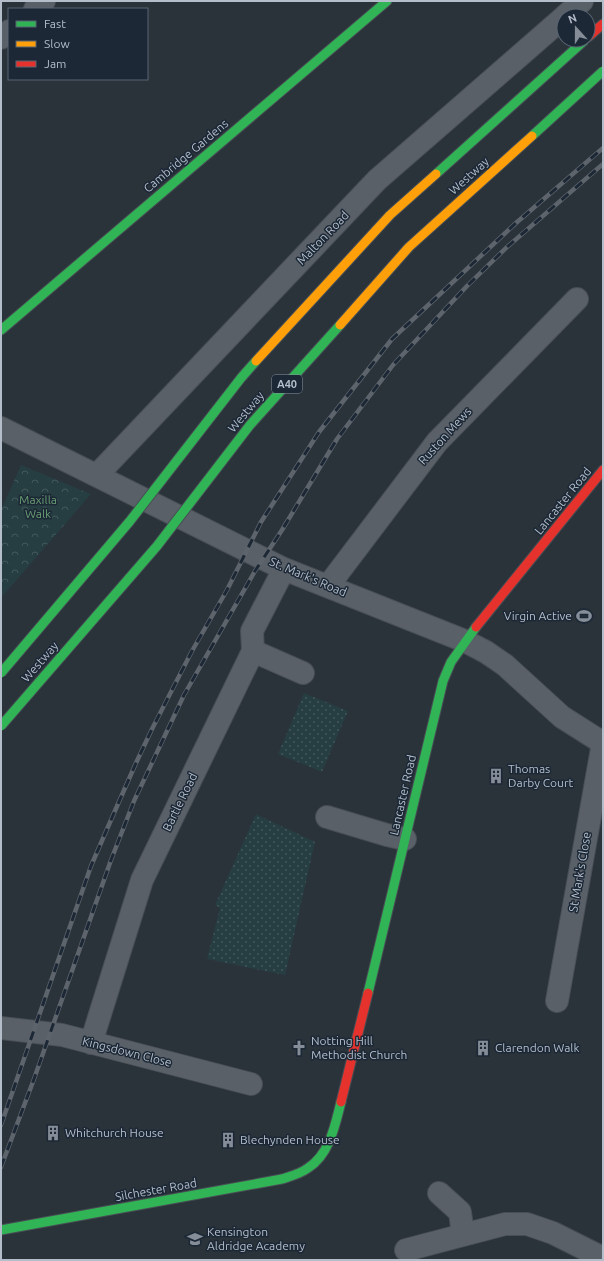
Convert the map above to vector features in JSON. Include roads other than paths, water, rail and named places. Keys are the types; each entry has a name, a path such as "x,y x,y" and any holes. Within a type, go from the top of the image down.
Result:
{"main road":[{"name":"Cambridge Gardens","path":"1,330 387,1"},
{"name":"Westway","path":"1,673 130,521 241,378 385,221 576,48"},
{"name":"Westway","path":"1,726 157,546 250,425 409,247 603,71"},
{"name":"Lancaster Road","path":"312,1166 324,1152 333,1134 376,963 443,681 451,662 465,641 603,470"},
{"name":"Silchester Road","path":"1,1230 282,1179 299,1174 312,1166"}],"street":[{"path":"36,8 44,1"},
{"name":"Malton Road","path":"574,8 582,1"},
{"name":"Malton Road","path":"97,475 377,180 556,23"},
{"name":"Ruston Mews","path":"328,586 436,442 577,299"},
{"name":"St. Mark's Road","path":"1,428 284,568 465,641 486,652 505,665 562,716 603,743"},
{"name":"Bartle Road","path":"91,1042 142,880 253,651 252,632 284,568"},
{"path":"253,651 303,673"},
{"name":"St Mark's Close","path":"557,1001 603,743"},
{"path":"327,817 405,839"},
{"name":"Kingsdown Close","path":"1,1028 62,1035 251,1084"},
{"path":"439,1193 460,1212 463,1235"},
{"path":"406,1250 505,1224 527,1224 553,1233 603,1258"}],"railway":[{"path":"1,1125 91,866 152,729 192,651 227,590 261,522 319,432 392,339 516,223 603,148"},
{"path":"1,1167 34,1079 111,860 134,801 184,695 255,571 282,530 337,439 393,365 467,286 507,247 603,164"}],"place":[{"name":"Virgin Active","path":"584,616"},
{"name":"Thomas Darby Court","path":"496,776"},
{"name":"Notting Hill Methodist Church","path":"299,1048"},
{"name":"Clarendon Walk","path":"483,1048"},
{"name":"Whitchurch House","path":"53,1133"},
{"name":"Blechynden House","path":"228,1140"},
{"name":"Kensington Aldridge Academy","path":"195,1239"}],"park label":[{"name":"Maxilla Walk","path":"38,507"}]}
